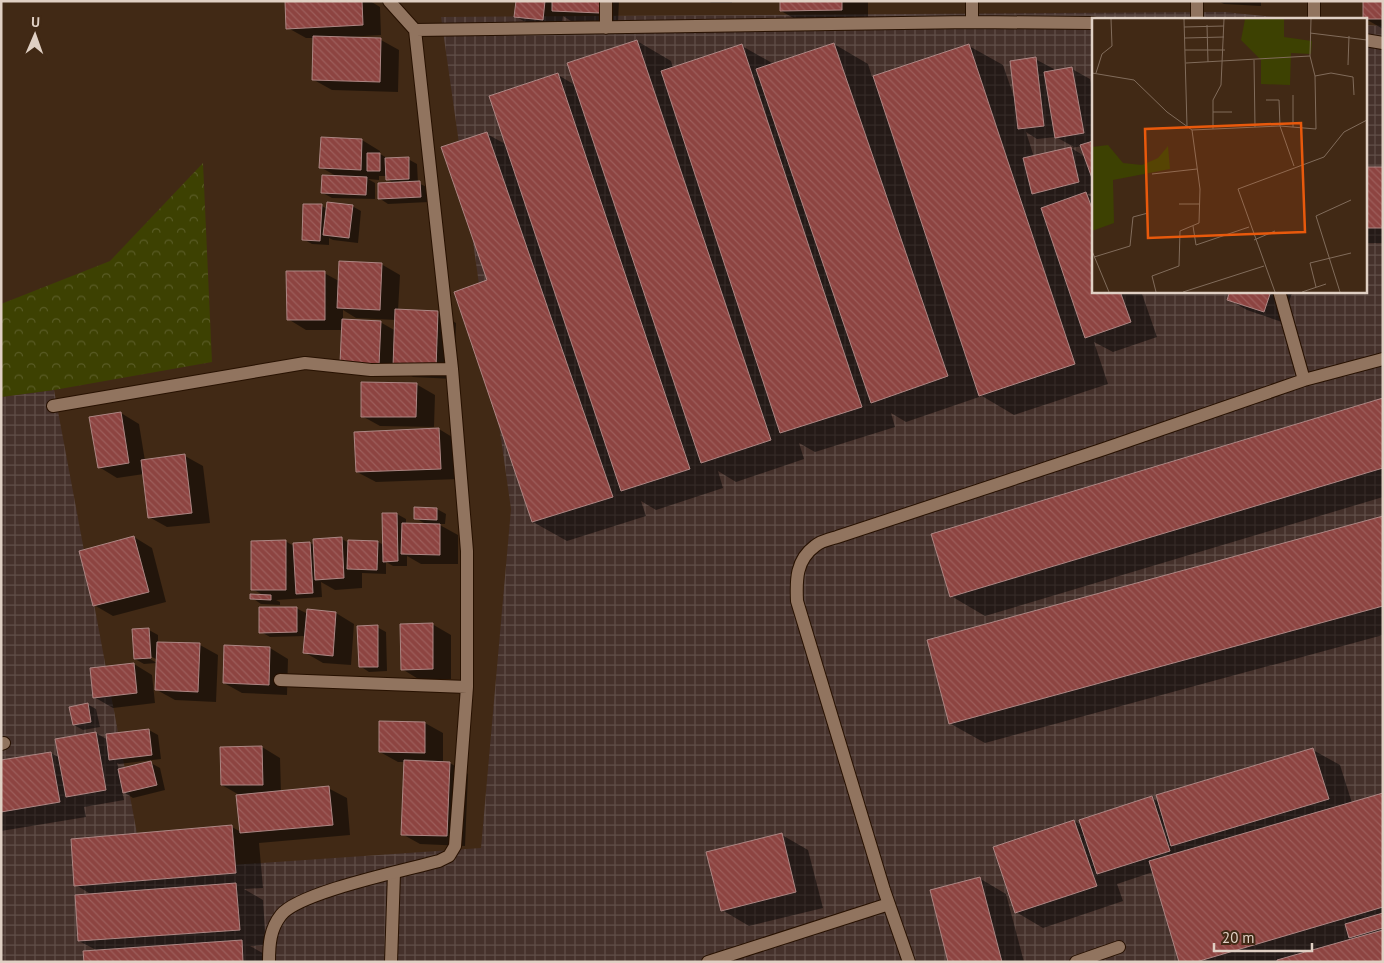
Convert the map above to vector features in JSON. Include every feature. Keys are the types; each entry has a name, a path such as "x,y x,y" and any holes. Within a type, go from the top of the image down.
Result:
{"street":[{"path":"269,962 270,936 282,914 309,897 439,861 449,856 455,846 467,687 467,551 452,369 415,30 389,1"},
{"path":"606,1 606,28"},
{"path":"972,1 972,22"},
{"path":"1197,1 1197,18"},
{"path":"1314,1 1314,18"},
{"path":"415,30 972,22 1092,23"},
{"path":"1366,40 1383,43"},
{"path":"1279,292 1304,380"},
{"path":"910,962 890,904 798,601 796,581 801,560 816,545 1304,380 1383,359"},
{"path":"54,406 305,363 370,370 452,369"},
{"path":"280,680 467,687"},
{"path":"391,962 394,873"},
{"path":"708,962 890,904"},
{"path":"1076,962 1119,947"}],"shaded area":[{"path":"1225,12 1286,18 1092,18 1092,292 1366,292 1366,25 1383,26 1383,962 1,962 1,397 54,390 144,871 481,848 511,509 441,17"}],"green space":[{"path":"203,163 212,362 54,390 1,397 1,304 110,261"}],"building":[{"path":"285,1 362,1 363,25 286,29"},
{"path":"516,1 545,1 543,20 514,17"},
{"path":"552,1 600,1 600,13 552,11"},
{"path":"780,1 842,1 842,10 780,11"},
{"path":"1363,1 1383,1 1383,19 1363,18"},
{"path":"313,36 381,38 380,82 312,80"},
{"path":"637,40 771,440 701,463 567,63"},
{"path":"834,43 948,376 871,403 756,69"},
{"path":"742,44 862,407 780,433 661,71"},
{"path":"969,44 1075,364 979,396 873,76"},
{"path":"1036,57 1044,126 1018,129 1010,61"},
{"path":"1072,67 1084,133 1055,138 1044,72"},
{"path":"558,73 690,469 621,491 489,96"},
{"path":"487,132 613,497 532,522 454,292 487,280 441,147"},
{"path":"321,137 362,139 361,170 319,168"},
{"path":"1092,141 1092,178 1080,145"},
{"path":"1071,147 1079,182 1032,194 1023,158"},
{"path":"367,153 380,153 380,171 367,171"},
{"path":"409,157 409,179 386,180 385,158"},
{"path":"1366,167 1383,167 1383,228 1366,228"},
{"path":"322,175 367,177 366,195 321,193"},
{"path":"420,181 421,197 378,199 378,183"},
{"path":"1086,192 1092,208 1092,292 1120,292 1131,322 1085,338 1041,208"},
{"path":"327,202 353,205 349,238 323,235"},
{"path":"303,204 322,204 320,241 302,240"},
{"path":"339,261 382,263 380,310 337,308"},
{"path":"286,271 325,271 325,320 287,320"},
{"path":"1230,292 1271,292 1264,312 1227,300"},
{"path":"395,309 438,311 436,369 393,367"},
{"path":"342,319 381,321 379,365 340,363"},
{"path":"361,382 417,383 416,417 361,417"},
{"path":"1383,398 1383,468 950,597 931,534"},
{"path":"121,412 129,463 98,468 89,417"},
{"path":"439,428 441,469 356,472 354,432"},
{"path":"185,454 192,513 148,518 141,460"},
{"path":"414,507 437,508 437,520 414,519"},
{"path":"382,513 397,513 398,561 383,562"},
{"path":"1383,516 1383,606 949,724 927,640"},
{"path":"402,523 440,524 440,555 401,554"},
{"path":"134,536 149,592 93,606 79,551"},
{"path":"342,537 344,578 315,580 313,539"},
{"path":"286,540 286,590 251,590 251,541"},
{"path":"348,540 378,541 377,570 347,569"},
{"path":"310,542 313,593 296,594 293,543"},
{"path":"250,594 271,595 271,600 250,599"},
{"path":"259,607 297,607 297,632 259,633"},
{"path":"307,609 336,612 333,656 303,653"},
{"path":"433,623 433,669 401,670 400,624"},
{"path":"378,625 378,667 359,667 357,626"},
{"path":"149,628 151,658 134,659 132,629"},
{"path":"157,642 200,643 198,692 155,690"},
{"path":"224,645 270,647 269,685 223,683"},
{"path":"134,663 137,693 93,698 90,668"},
{"path":"88,703 91,722 73,725 69,707"},
{"path":"379,721 425,722 425,753 379,752"},
{"path":"149,729 152,755 109,760 106,734"},
{"path":"96,732 106,790 66,797 55,739"},
{"path":"262,746 263,785 221,785 220,747"},
{"path":"1313,748 1329,799 1171,846 1156,795"},
{"path":"51,752 60,802 1,812 1,760"},
{"path":"404,760 450,762 447,836 401,835"},
{"path":"151,761 157,785 123,793 118,769"},
{"path":"329,786 333,825 240,833 236,795"},
{"path":"1383,793 1383,907 1196,962 1179,962 1149,861"},
{"path":"1152,796 1170,851 1097,874 1079,820"},
{"path":"1074,820 1097,886 1015,913 993,847"},
{"path":"232,825 236,873 74,886 71,839"},
{"path":"782,833 796,892 721,911 706,852"},
{"path":"980,877 1002,962 948,962 930,890"},
{"path":"236,883 240,930 78,941 75,895"},
{"path":"1383,913 1383,928 1349,938 1345,924"},
{"path":"1383,930 1383,962 1277,962 1277,960"},
{"path":"242,940 243,962 84,962 83,951"}]}
